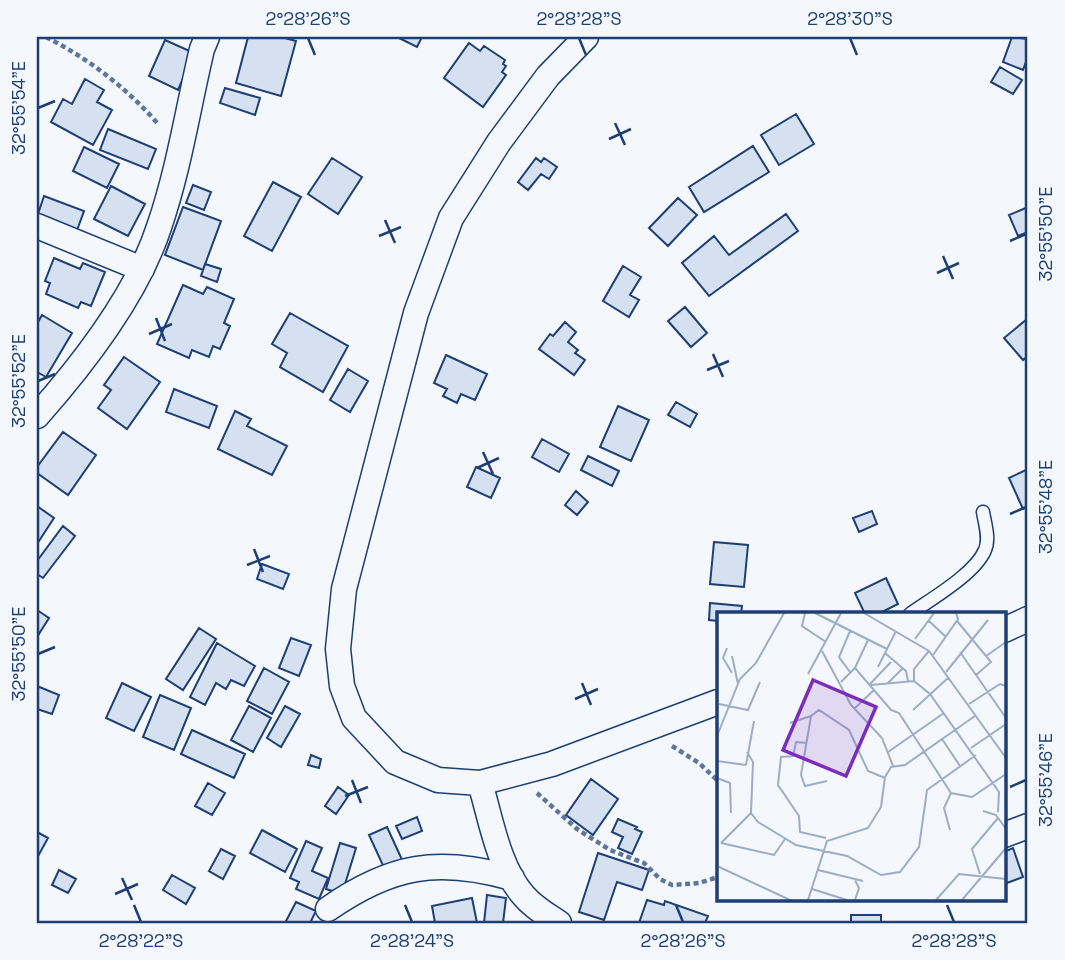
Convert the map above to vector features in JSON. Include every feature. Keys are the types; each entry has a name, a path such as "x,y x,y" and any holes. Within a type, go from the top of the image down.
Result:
{"street":[{"path":"37,416 106,328 142,269 159,228 207,37"},
{"path":"586,37 548,76 499,142 451,218 416,313 344,589 338,649 342,686 354,718 395,762 438,780 480,783 552,764 717,703"},
{"path":"37,226 142,269"},
{"path":"1006,628 1028,619"},
{"path":"480,783 512,878 522,895 534,907 559,923"},
{"path":"1006,834 1028,826"},
{"path":"328,909 379,878 416,868 466,868 512,878"}],"lane":[{"path":"912,612 977,563 986,549 987,534 983,512"}],"path":[{"path":"46,37 74,51 115,82 146,109 181,149"},
{"path":"644,730 699,763 717,779"},
{"path":"517,773 577,829 610,850 644,863 660,878 672,884 699,883 717,878"}],"building":[{"path":"248,37 281,37 296,41 281,96 236,83"},
{"path":"397,37 422,37 417,47"},
{"path":"1012,37 1028,39 1028,56 1023,70 1003,62"},
{"path":"165,40 194,53 178,90 149,76"},
{"path":"469,43 480,51 484,46 505,60 503,64 506,66 502,72 506,75 483,107 444,78"},
{"path":"1000,67 1022,80 1013,94 991,82"},
{"path":"85,79 104,90 97,102 112,110 93,145 51,122 63,99 72,104"},
{"path":"225,88 260,98 255,115 220,103"},
{"path":"796,114 814,144 779,165 761,135"},
{"path":"108,129 156,149 148,169 100,150"},
{"path":"753,146 769,172 704,212 689,187"},
{"path":"84,147 119,164 107,188 73,171"},
{"path":"332,158 362,177 338,214 308,194"},
{"path":"536,158 541,162 544,158 557,167 549,179 541,174 528,190 518,182"},
{"path":"273,182 301,197 272,251 244,236"},
{"path":"193,185 211,192 204,210 186,203"},
{"path":"111,186 145,204 128,236 94,219"},
{"path":"44,196 84,211 76,233 37,217"},
{"path":"678,198 697,215 668,246 649,228"},
{"path":"183,207 221,221 203,270 165,255"},
{"path":"1028,207 1028,232 1018,236 1009,215"},
{"path":"786,214 798,231 709,296 682,263 714,236 729,255"},
{"path":"54,258 80,269 83,263 105,272 91,306 81,302 78,308 46,294 50,283 45,281"},
{"path":"205,264 221,269 217,282 201,276"},
{"path":"623,266 641,277 630,295 639,300 629,317 603,301"},
{"path":"183,285 203,294 207,287 234,299 224,323 230,326 220,349 213,346 209,357 192,350 189,358 157,344"},
{"path":"685,307 707,333 691,347 668,321"},
{"path":"290,313 348,346 323,392 280,367 287,353 272,344"},
{"path":"42,315 72,333 46,377 37,372 37,324"},
{"path":"1027,319 1028,356 1023,360 1004,338"},
{"path":"565,322 576,332 568,342 578,350 575,353 585,360 574,375 539,349 550,334 553,336"},
{"path":"446,355 487,374 475,400 461,394 457,403 443,396 447,389 434,383"},
{"path":"124,357 160,382 127,429 98,408 111,390 104,385"},
{"path":"348,369 368,381 350,412 330,400"},
{"path":"174,389 217,406 209,428 166,412"},
{"path":"676,402 697,414 690,427 668,415"},
{"path":"618,406 649,420 631,461 600,447"},
{"path":"235,411 251,419 247,426 287,446 272,475 218,449"},
{"path":"63,432 96,455 68,495 37,473 37,467"},
{"path":"542,439 569,454 559,472 532,457"},
{"path":"588,456 619,471 612,486 581,470"},
{"path":"476,467 500,478 491,498 467,487"},
{"path":"1028,469 1028,507 1023,509 1009,478"},
{"path":"576,491 588,502 577,515 565,505"},
{"path":"37,506 54,518 37,544"},
{"path":"872,511 877,524 859,532 853,518"},
{"path":"63,526 75,536 43,578 37,574 37,561"},
{"path":"714,542 748,545 744,587 710,584"},
{"path":"262,564 289,574 283,589 257,579"},
{"path":"886,578 898,604 882,612 864,612 855,593"},
{"path":"710,603 742,606 741,612 717,612 717,621 709,620"},
{"path":"37,610 49,618 37,637"},
{"path":"199,628 216,639 183,690 166,679"},
{"path":"291,638 311,645 299,676 279,668"},
{"path":"217,643 255,666 244,686 231,680 226,689 216,683 205,705 190,697"},
{"path":"264,668 289,682 272,714 247,701"},
{"path":"122,683 151,697 134,731 106,718"},
{"path":"37,686 59,695 52,714 37,709"},
{"path":"160,695 191,708 174,750 143,737"},
{"path":"249,706 271,718 253,752 231,740"},
{"path":"285,706 300,714 281,747 267,738"},
{"path":"192,730 245,754 234,778 181,754"},
{"path":"311,755 321,759 319,768 308,765"},
{"path":"591,779 618,799 593,835 566,815"},
{"path":"208,783 225,793 212,815 195,806"},
{"path":"338,787 349,795 336,814 325,806"},
{"path":"417,817 422,831 402,839 396,826"},
{"path":"618,819 642,832 632,854 618,848 623,837 612,832"},
{"path":"387,827 404,864 386,872 369,835"},
{"path":"262,830 297,849 285,872 250,853"},
{"path":"37,832 48,838 37,858"},
{"path":"306,841 322,848 312,871 328,878 319,899 296,889 299,882 290,878"},
{"path":"340,843 356,848 342,894 326,889"},
{"path":"1013,848 1023,877 1006,883 1006,851"},
{"path":"221,849 235,856 223,879 209,871"},
{"path":"598,853 649,870 642,890 617,882 604,920 579,912"},
{"path":"59,870 76,879 68,893 52,885"},
{"path":"172,875 195,888 186,904 163,890"},
{"path":"487,895 506,898 503,923 484,923"},
{"path":"472,898 477,923 435,923 432,906"},
{"path":"647,900 664,905 665,901 708,916 705,923 639,923"},
{"path":"296,902 316,911 310,923 285,923"},
{"path":"851,915 881,915 881,923 851,923"}]}
